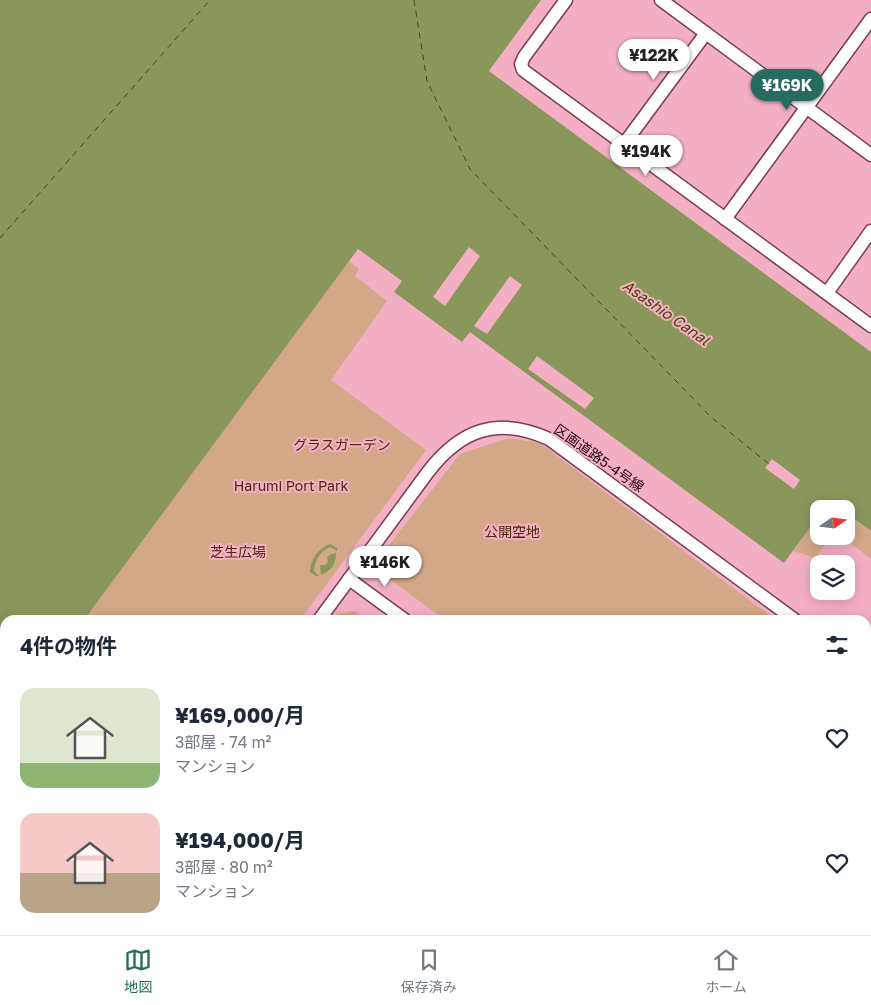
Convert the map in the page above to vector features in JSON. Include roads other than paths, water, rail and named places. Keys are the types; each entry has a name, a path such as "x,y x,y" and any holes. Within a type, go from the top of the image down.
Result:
{"street":[{"path":"566,0 522,61 522,67 871,326"},
{"path":"661,0 871,155"},
{"path":"725,219 871,19"},
{"path":"624,144 706,33"},
{"path":"827,293 871,231"},
{"name":"区画道路5-4号線","path":"323,615 428,472 446,451 456,442 478,432 488,429 511,428 525,430 548,439 788,615"},
{"path":"349,579 398,615"}],"water":[{"name":"Asashio Canal","path":"0,0 541,0 489,71 871,352 871,531 855,519 855,500 810,500 810,527 784,563 470,332 462,342 394,292 402,281 358,249 88,615 0,615"},
{"path":"330,544 337,548 337,551 330,547 321,553 314,571 319,576 316,576 310,572 313,558 319,551"},
{"path":"336,553 332,567 321,575 320,565 326,565 327,557"}],"park label":[{"name":"グラスガーデン","path":"342,445"},
{"name":"Harumi Port Park","path":"291,486"},
{"name":"公開空地","path":"512,532"},
{"name":"芝生広場","path":"238,552"}]}
